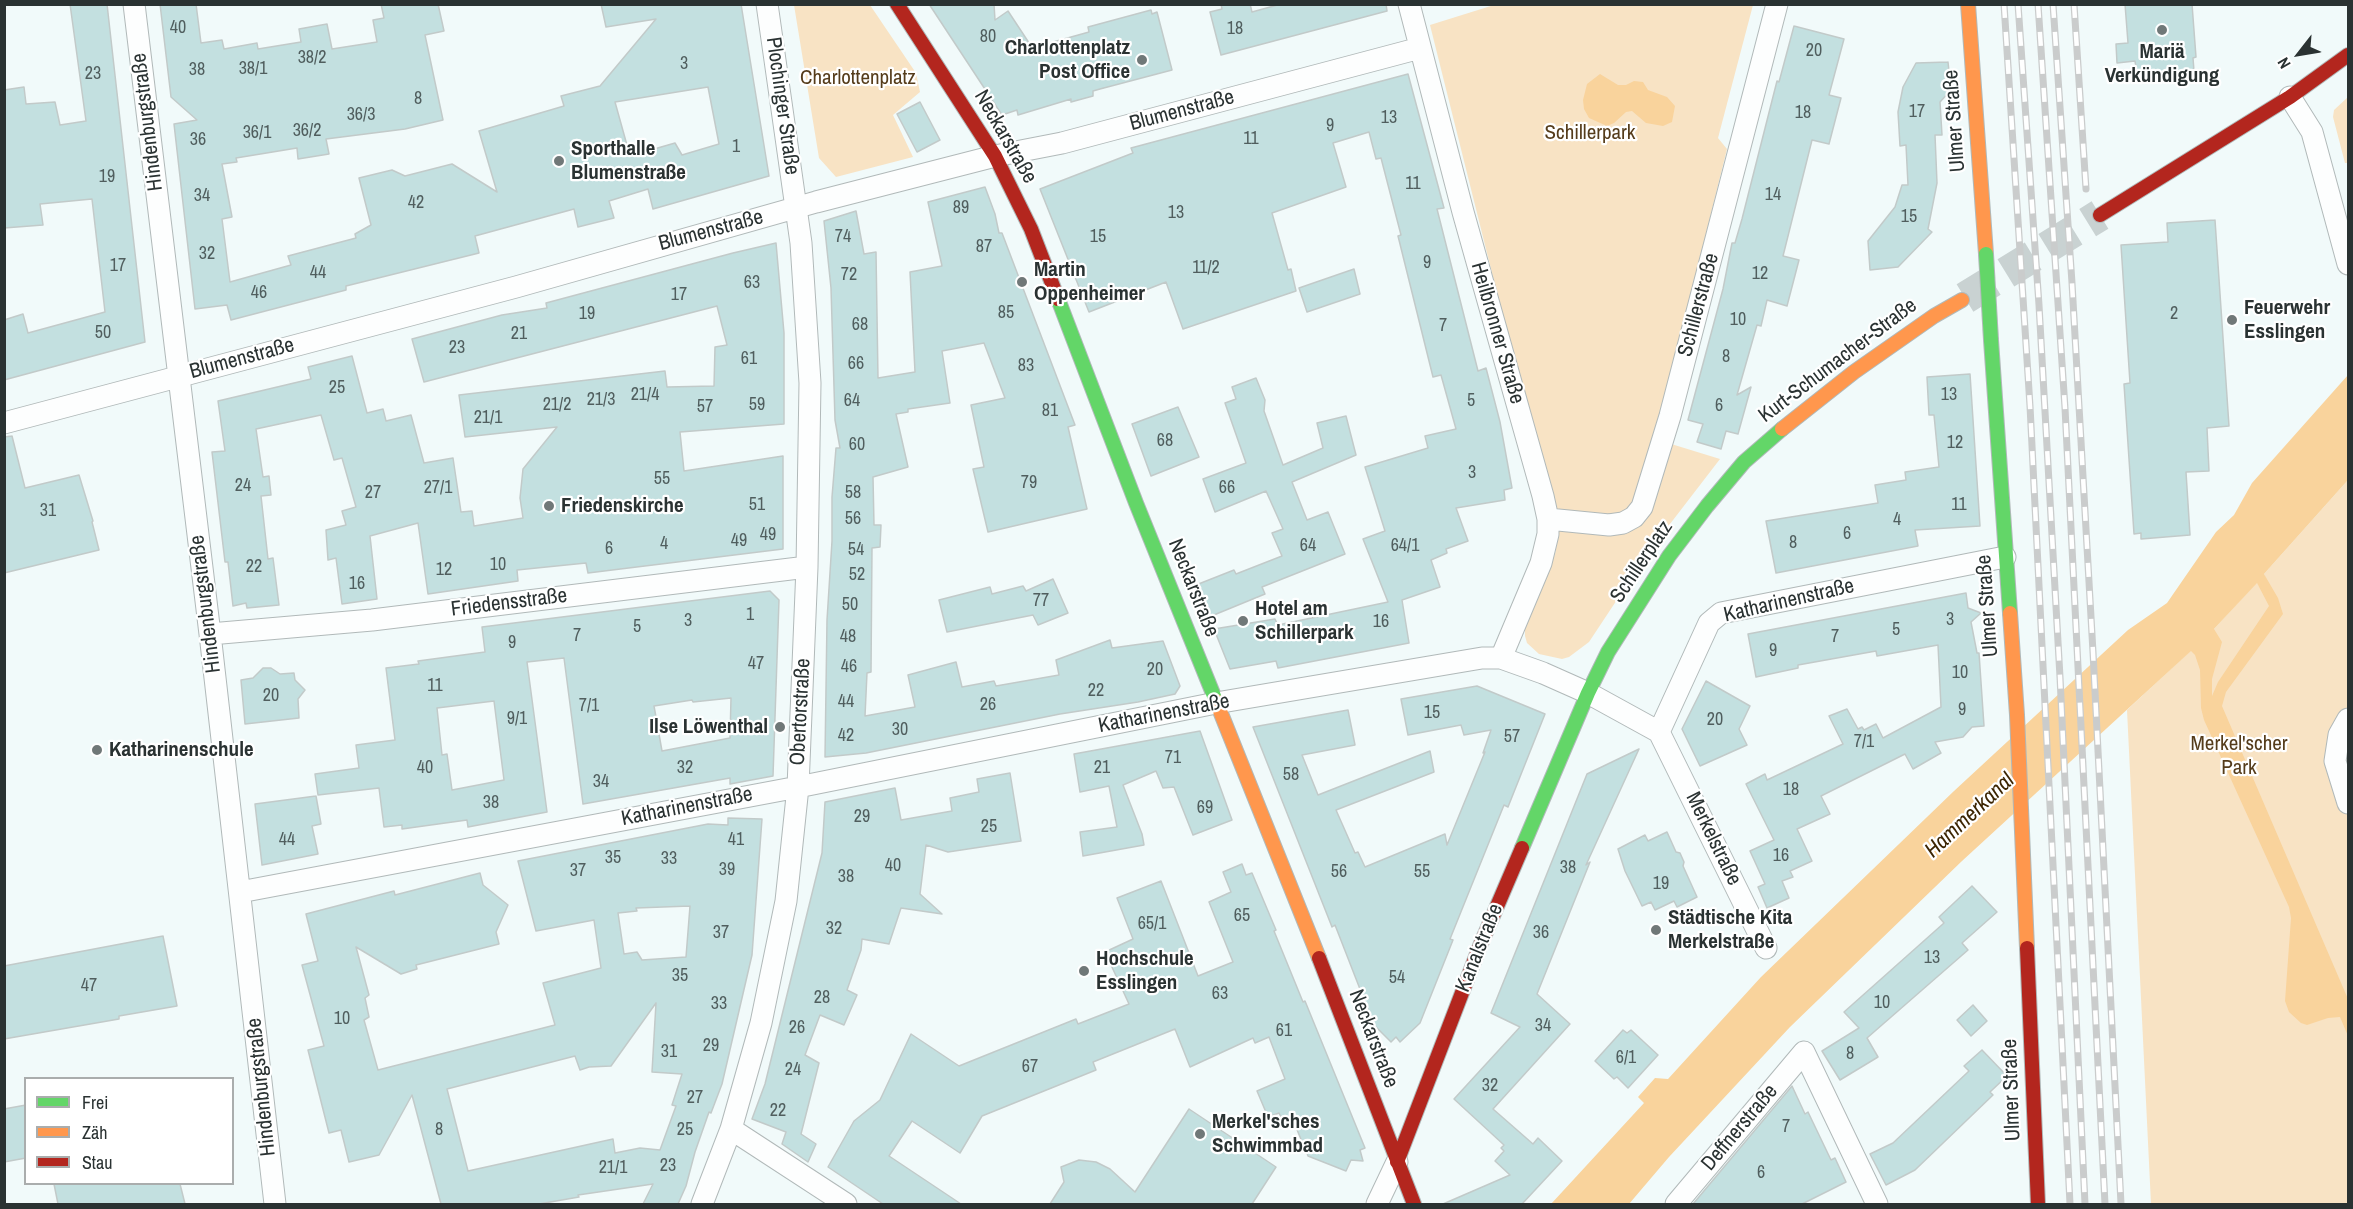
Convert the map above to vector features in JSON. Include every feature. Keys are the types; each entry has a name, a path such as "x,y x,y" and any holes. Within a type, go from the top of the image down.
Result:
{"street":[{"name":"Hindenburgstraße","path":"134,4 210,634 275,1204"},
{"name":"Plochinger Straße","path":"767,4 796,208"},
{"name":"Neckarstraße","path":"897,4 995,156 1031,229 1136,503 1329,983 1414,1204"},
{"name":"Heilbronner Straße","path":"1409,4 1463,212 1544,496 1548,519 1548,534 1541,563 1501,658"},
{"name":"Schillerstraße","path":"1548,519 1609,525 1623,523 1634,517 1641,507 1670,416 1777,4"},
{"name":"Ulmer Straße","path":"1968,4 2017,715 2038,1204"},
{"name":"Blumenstraße","path":"4,423 516,287 796,208 995,156 1062,143 1420,48"},
{"path":"2100,215 2290,97 2349,55"},
{"path":"2290,97 2312,132 2349,264"},
{"name":"Obertorstraße","path":"702,1204 731,1129 761,1023 786,901 798,787 807,567 810,383 801,243 796,208"},
{"name":"Kurt-Schumacher-Straße","path":"1744,462 1822,395 1934,316 1962,300"},
{"name":"Schillerplatz","path":"1588,693 1608,652 1669,556 1744,462"},
{"name":"Katharinenstraße","path":"240,892 798,787 1216,703 1482,658 1501,658 1543,673 1588,693 1659,732 1709,623 1721,613 2005,557"},
{"name":"Friedensstraße","path":"210,634 372,621 807,567"},
{"name":"Kanalstraße","path":"1377,1204 1397,1162 1480,946 1588,693"},
{"path":"2349,719 2339,735 2335,761 2349,803"},
{"name":"Merkelstraße","path":"1659,732 1766,948"},
{"name":"Deffnerstraße","path":"1676,1204 1803,1052 1877,1204"},
{"path":"731,1129 846,1204"}],"green space":[{"name":"Charlottenplatz","path":"794,5 870,5 916,73 920,92 893,115 913,157 836,177 819,158"},
{"name":"Schillerpark","path":"1494,5 1753,5 1718,138 1727,149 1655,439 1720,459 1650,550 1589,642 1569,657 1562,659 1539,654 1527,643 1525,636 1525,626 1531,607 1555,554 1557,542 1553,500 1500,305 1430,25"},
{"path":"2348,97 2348,163 2345,163 2333,117 2334,110"},
{"name":"Merkel'scher Park","path":"2348,480 2348,1204 2151,1204 2127,710 2214,629 2257,582 2259,586 2266,579 2264,574"}],"water":[{"path":"1600,74 1618,85 1626,85 1634,81 1643,82 1648,90 1667,97 1675,106 1672,122 1663,126 1646,123 1632,111 1626,112 1607,126 1589,118 1584,109 1583,100 1587,84"},
{"name":"Hammerkanal","path":"2348,375 2348,480 2264,574 2278,598 2283,614 2226,692 2222,706 2348,999 2348,1036 2340,1017 2328,1018 2307,1025 2301,1023 2289,1012 2285,1001 2291,918 2289,907 2204,720 2201,708 2200,670 2195,655 2191,651 1962,861 1790,1027 1669,1157 1629,1204 1551,1204 1644,1103 1638,1097 1655,1078 1668,1079 1761,977 1954,791 2128,630 2167,603 2216,532 2234,515 2252,483","holes":["2257,583 2269,606 2218,682 2212,696 2212,679 2222,642 2214,629"]}],"building":[{"path":"70,4 107,4 145,342 4,380 4,320 23,314 28,333 105,312 92,199 40,204 43,225 4,228 4,90 24,87 26,104 55,102 60,125 86,121"},
{"path":"160,4 196,4 201,43 222,40 224,49 257,43 258,49 301,42 299,29 327,24 332,49 377,42 373,20 384,18 381,4 438,4 444,31 425,35 443,120 405,129 326,139 329,154 298,159 297,148 236,158 237,162 222,164 232,217 222,219 230,282 291,265 288,256 356,238 355,234 371,225 359,178 392,170 405,176 452,164 497,192 479,131 564,106 561,96 600,86 656,19 606,27 601,4 741,4 769,176 653,209 648,189 609,201 614,218 578,227 574,209 475,236 479,253 346,286 346,290 231,320 227,305 195,309 174,124 197,120 171,97","holes":["708,87 719,144 682,155 675,143 630,156 615,102"]},
{"path":"929,4 994,4 995,20 1008,11 1037,55 1046,44 1089,32 1088,27 1151,10 1152,14 1157,12 1172,70 1093,91 1093,96 1071,102 1071,99 1018,115 1017,110 1002,115"},
{"path":"1221,4 1250,4 1252,12 1281,4 1386,4 1387,11 1221,55 1210,12 1222,9"},
{"name":"Mariä Verkündigung","path":"2125,4 2192,4 2196,57 2193,58 2194,71 2181,71 2182,75 2149,77 2149,74 2137,75 2135,61 2117,63 2116,44 2128,43"},
{"path":"1794,26 1844,39 1829,95 1841,98 1829,144 1812,140 1783,256 1799,260 1787,306 1767,300 1761,326 1757,325 1737,395 1751,387 1738,434 1726,431 1721,449 1697,442 1703,424 1688,420 1723,289 1732,243 1735,243 1742,219 1777,81 1779,82"},
{"path":"1948,62 1951,90 1940,102 1942,135 1935,135 1937,183 1928,229 1932,232 1898,267 1870,270 1868,241 1895,207 1902,185 1908,185 1906,145 1900,146 1898,112 1903,87 1916,63"},
{"path":"1408,74 1444,208 1437,209 1478,371 1486,368 1500,422 1512,488 1504,490 1505,500 1456,508 1468,541 1446,549 1447,553 1431,560 1440,587 1402,600 1409,643 1278,668 1276,661 1230,669 1214,629 1275,619 1278,625 1388,602 1363,539 1385,531 1365,467 1428,448 1425,436 1456,429 1441,375 1433,377 1381,158 1376,159 1369,132 1333,143 1346,187 1272,213 1296,291 1183,329 1166,282 1089,312 1040,189 1133,153 1131,148"},
{"path":"920,102 940,140 917,152 897,114"},
{"path":"985,187 999,233 1002,233 1075,425 1068,427 1087,509 988,532 973,469 984,467 971,405 1005,398 984,343 942,351 950,403 908,409 908,412 896,414 908,467 873,477 874,525 881,525 880,547 872,548 871,672 867,673 865,716 915,707 908,675 956,662 962,687 994,681 996,686 1059,675 1056,660 1110,640 1112,648 1163,641 1180,686 1175,694 1138,702 1060,714 866,753 825,757 832,497 836,448 840,448 835,420 831,288 824,221 856,211 864,254 876,252 878,378 915,372 910,272 942,266 928,202"},
{"path":"2215,220 2229,426 2207,428 2209,471 2186,472 2190,535 2141,539 2141,533 2134,534 2124,384 2130,383 2121,245 2168,242 2167,223"},
{"path":"776,243 784,333 784,424 680,432 684,471 783,456 783,549 588,573 586,563 517,570 518,581 428,594 418,523 370,536 377,599 342,604 336,558 328,560 326,530 346,525 342,511 356,507 342,458 334,460 321,415 256,429 263,477 269,476 271,495 261,496 268,559 273,558 279,605 247,608 246,603 233,606 228,562 225,562 212,452 225,451 218,401 311,379 308,367 352,356 367,413 383,409 386,421 411,415 424,463 453,458 461,512 472,511 474,526 523,518 520,498 523,469 557,427 465,437 459,395 665,371 667,387 714,386 715,347 727,345 717,306 424,382 412,339 502,315 547,308 546,303"},
{"path":"1354,269 1360,294 1307,312 1299,288"},
{"path":"1970,374 1980,526 1915,530 1918,546 1776,573 1766,521 1878,503 1875,485 1906,480 1905,472 1939,467 1934,415 1929,415 1927,377"},
{"path":"1256,378 1265,400 1264,411 1283,465 1323,448 1317,423 1346,416 1356,455 1292,482 1307,520 1328,512 1345,554 1262,587 1265,594 1209,617 1196,585 1234,570 1236,574 1282,556 1272,533 1283,529 1266,491 1215,512 1203,479 1246,463 1225,403 1236,399 1232,387"},
{"path":"1178,407 1199,457 1151,476 1132,424"},
{"path":"12,436 25,488 79,475 99,550 4,573 4,437"},
{"path":"1053,579 1068,613 1038,625 1033,615 947,632 939,600 990,587 992,594 1023,586 1026,591"},
{"path":"770,591 779,600 773,776 730,784 730,778 583,804 564,658 527,662 547,812 468,827 467,820 402,829 402,825 384,827 379,788 318,795 315,774 359,768 356,745 395,740 386,668 419,664 418,661 485,652 482,627","holes":["731,698 730,738 662,751 654,706 692,700 693,702","494,701 504,780 452,790 447,754 442,755 437,708"]},
{"path":"1966,593 1968,608 1981,613 1971,622 1977,653 1979,653 1984,726 1972,727 1963,737 1935,742 1941,753 1913,769 1905,754 1821,796 1830,814 1797,829 1812,861 1790,871 1793,877 1782,881 1789,898 1767,908 1758,887 1765,884 1750,851 1774,840 1746,784 1765,774 1767,780 1843,744 1829,716 1847,709 1858,729 1862,727 1864,730 1876,724 1883,738 1941,707 1938,645 1877,656 1876,651 1798,665 1798,668 1756,677 1748,634"},
{"path":"263,668 271,668 280,674 294,673 295,680 305,690 298,699 299,718 245,724 241,680 253,678"},
{"path":"1706,681 1750,706 1739,729 1747,745 1700,766 1682,729"},
{"path":"1477,686 1545,714 1508,807 1504,805 1450,939 1453,940 1420,1023 1400,1042 1396,1037 1391,1042 1374,1025 1335,925 1332,927 1253,727 1348,710 1355,745 1302,755 1318,795 1430,751 1434,772 1336,810 1355,853 1358,852 1365,867 1445,834 1447,845 1485,752 1483,753 1491,730 1464,735 1461,725 1408,735 1401,699"},
{"path":"1200,731 1232,820 1193,835 1174,787 1163,788 1156,771 1123,785 1144,845 1083,856 1080,832 1117,827 1109,786 1080,792 1074,754"},
{"path":"1639,749 1586,865 1590,862 1537,994 1570,1024 1493,1109 1533,1144 1538,1138 1562,1161 1522,1204 1443,1204 1510,1175 1495,1161 1504,1151 1501,1148 1504,1145 1454,1099 1520,1027 1491,1013 1587,774"},
{"path":"1010,773 1021,841 948,852 926,845 920,894 942,914 901,908 889,944 862,939 861,950 847,990 857,995 844,1025 820,1015 805,1055 819,1063 801,1134 816,1144 808,1162 782,1144 786,1132 752,1119 765,1084 822,853 825,802 895,788 901,820 952,811 950,798 979,792 977,779"},
{"path":"316,796 321,824 312,826 318,854 262,865 255,804"},
{"path":"728,818 762,819 752,955 722,1084 711,1113 709,1112 686,1186 678,1204 643,1204 653,1184 578,1195 579,1197 539,1204 441,1204 412,1095 379,1155 349,1162 341,1130 329,1133 308,1050 324,1046 302,965 318,961 306,914 394,891 395,895 480,873 483,885 508,905 496,932 499,944 416,965 417,969 401,974 356,947 369,995 365,998 369,1017 364,1020 378,1070 555,1025 543,983 601,968 594,920 536,931 518,861 708,824 728,825","holes":["690,906 686,957 642,960 637,952 624,954 618,913 637,911 636,908","656,1003 652,1072 682,1074 672,1105 676,1106 660,1150 640,1148 615,1153 613,1139 468,1171 447,1089 575,1056 580,1070 589,1067 611,1066"]},
{"name":"Städtische Kita Merkelstraße","path":"1667,832 1676,852 1680,853 1684,862 1683,866 1697,897 1677,907 1674,901 1655,910 1651,902 1642,906 1625,871 1618,849 1645,835 1648,841"},
{"path":"1242,864 1246,875 1252,873 1303,1002 1305,1001 1365,1148 1360,1150 1363,1161 1351,1160 1346,1171 1308,1156 1295,1125 1286,1128 1279,1113 1268,1117 1257,1091 1285,1079 1269,1037 1255,1043 1253,1038 1190,1067 1175,1029 1093,1062 1096,1070 982,1116 960,1153 912,1121 889,1156 961,1204 883,1204 828,1167 854,1121 880,1100 911,1034 959,1066 1076,1019 1078,1024 1129,1004 1105,952 1133,939 1117,898 1161,881 1198,976 1233,962 1209,902 1231,892 1223,872"},
{"path":"1972,886 1997,912 1962,943 1968,950 1867,1038 1878,1057 1840,1080 1822,1051 1859,1028 1844,1012 1944,923 1939,917"},
{"path":"163,936 177,1006 119,1016 119,1019 4,1039 4,966"},
{"path":"1973,1005 1987,1021 1971,1036 1957,1020"},
{"path":"1623,1030 1627,1033 1631,1030 1658,1055 1628,1088 1617,1077 1614,1079 1595,1061"},
{"path":"1982,1050 2007,1076 1990,1092 1993,1095 1915,1170 1886,1185 1870,1154 1893,1143 1969,1071 1964,1066"},
{"path":"1792,1086 1805,1114 1808,1112 1831,1160 1835,1158 1846,1182 1802,1204 1693,1204"},
{"path":"24,1105 24,1158 4,1162 4,1109"},
{"name":"Merkel'sches Schwimmbad","path":"1189,1109 1276,1167 1252,1204 1050,1204 1064,1182 1061,1167 1079,1160 1096,1162 1110,1169 1135,1192"},
{"path":"54,1185 180,1185 185,1204 58,1204"}],"tunnel":[{"path":"1965,298 2100,215"}],"railway":[{"path":"2004,4 2030,406 2070,1204"},
{"path":"2018,4 2039,305 2060,677 2085,1204"},
{"path":"2038,4 2065,408 2105,1204"},
{"path":"2053,4 2093,652 2121,1204"},
{"path":"2074,4 2086,189"}],"traffic: fast":[{"path":"1986,254 1991,340"},
{"path":"1058,299 1136,503 1216,701"},
{"path":"1991,340 2010,613"},
{"path":"1522,848 1588,693 1608,652 1669,556 1707,506 1744,462 1782,429"}],"traffic: slow":[{"path":"1968,4 1986,254"},
{"path":"1782,429 1854,372 1934,316 1962,300"},
{"path":"2010,613 2017,715 2027,948"},
{"path":"1216,701 1319,958"}],"traffic: jam":[{"path":"897,4 995,156 1031,229 1058,299"},
{"path":"2100,215 2290,97 2348,55"},
{"path":"1397,1162 1480,946 1522,848"},
{"path":"2027,948 2038,1204"},
{"path":"1319,958 1414,1204"}],"place":[{"name":"Mariä Verkündigung","path":"2162,30"},
{"name":"Charlottenplatz Post Office","path":"1142,60"},
{"name":"Sporthalle Blumenstraße","path":"559,161"},
{"name":"Martin Oppenheimer","path":"1022,282"},
{"name":"Feuerwehr Esslingen","path":"2232,320"},
{"name":"Friedenskirche","path":"549,506"},
{"name":"Hotel am Schillerpark","path":"1243,621"},
{"name":"Ilse Löwenthal","path":"780,727"},
{"name":"Katharinenschule","path":"97,750"},
{"name":"Städtische Kita Merkelstraße","path":"1656,930"},
{"name":"Hochschule Esslingen","path":"1084,971"},
{"name":"Merkel'sches Schwimmbad","path":"1200,1134"}]}
